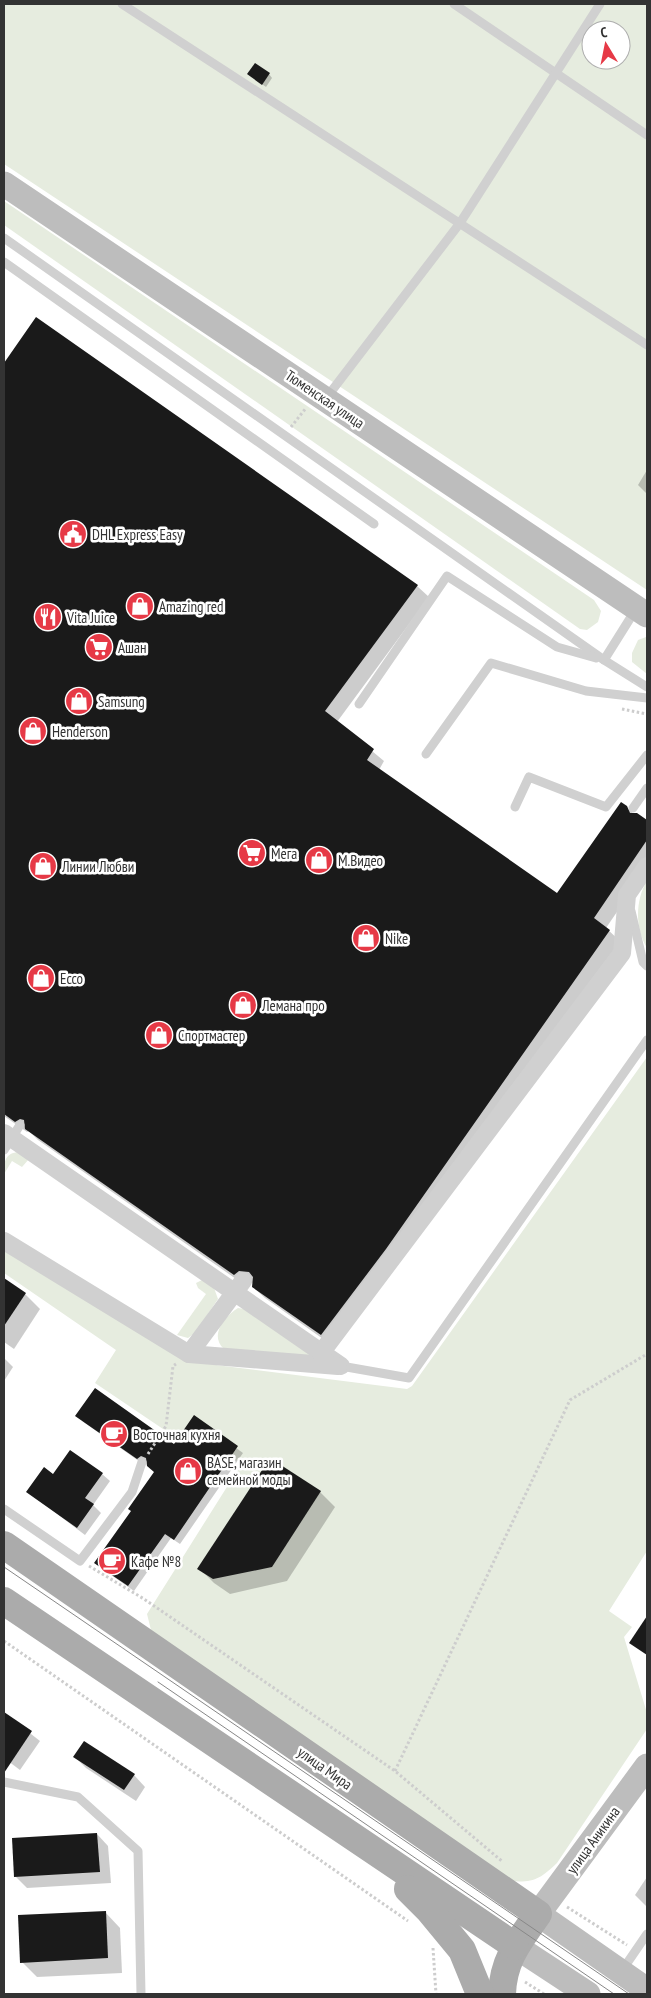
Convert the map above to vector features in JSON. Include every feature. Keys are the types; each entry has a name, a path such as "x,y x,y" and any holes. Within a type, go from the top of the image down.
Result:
{"main road":[{"name":"улица Мира","path":"4,1545 544,1906"},
{"path":"4,1601 515,1946"},
{"path":"362,1844 430,1910 462,1950 480,1994"},
{"path":"502,1983 515,1946 544,1906"}],"street":[{"name":"Тюменская улица","path":"4,184 642,611"},
{"path":"321,1353 395,1245 622,953 627,895 647,866"},
{"path":"10,1137 239,1287 321,1353 342,1366"},
{"path":"4,1240 190,1354 342,1366"},
{"path":"190,1354 239,1287"},
{"name":"улица Аникина","path":"544,1906 647,1766"},
{"name":"улица Мира","path":"544,1906 621,1972 647,1990"},
{"path":"515,1946 588,1994"}],"lane":[{"path":"122,4 647,345"},
{"path":"454,4 647,135"},
{"path":"326,400 330,390 460,223 600,4"},
{"path":"4,238 604,660 647,687"},
{"path":"4,262 374,524"},
{"path":"359,704 447,576 557,647 604,660"},
{"path":"604,660 642,611"},
{"path":"426,754 491,663 586,691 647,698"},
{"path":"514,807 530,777 606,807 647,755"},
{"path":"633,808 647,788"},
{"path":"627,895 644,962 647,966"},
{"path":"342,1366 409,1378 647,1040"},
{"path":"4,1509 80,1561 132,1492 142,1462"},
{"path":"4,1782 78,1797 138,1851 141,1994"},
{"path":"621,1972 647,1934"}],"path":[{"path":"395,1771 570,1400 647,1354"},
{"path":"142,1462 166,1426 173,1366"},
{"path":"80,1561 144,1599 395,1771 506,1864"},
{"path":"4,1640 416,1926"},
{"path":"544,1906 636,1950"},
{"path":"432,1947 436,1994"},
{"path":"502,1983 530,1984 544,1994"}],"shaded area":[{"path":"4,4 647,4 647,590 4,164"},
{"path":"4,201 594,600 601,611 598,622 587,630 580,629 4,225"},
{"path":"646,637 647,674 632,662 632,653 638,640"},
{"path":"647,881 647,948 640,932 638,914 640,897"},
{"path":"647,1057 647,1551 609,1611 632,1627 624,1637 647,1713 647,1729 557,1863 536,1879 509,1881 152,1634 147,1614 242,1463 166,1431 95,1383 116,1350 4,1273 4,1250 216,1365 407,1389 412,1386"},
{"path":"19,1152 29,1159 22,1167 12,1161 4,1174 6,1158 11,1154"},
{"path":"202,1280 214,1288 218,1299 195,1333 188,1338 177,1335 206,1294 198,1288 196,1283"},
{"path":"238,1308 244,1309 310,1354 309,1357 224,1349 220,1344 218,1332 223,1321"}],"building":[{"path":"255,63 270,73 262,85 247,74"},
{"name":"Мега","path":"36,317 418,585 325,711 374,749 367,760 557,893 621,802 627,806 630,813 637,813 647,820 647,840 594,918 610,930 386,1249 321,1335 252,1287 253,1277 249,1272 239,1271 234,1275 25,1129 24,1120 20,1119 15,1122 4,1114 4,363"},
{"path":"4,1278 26,1293 4,1326"},
{"path":"95,1388 174,1444 194,1415 238,1446 174,1540 165,1534 128,1586 94,1563 131,1511 128,1509 154,1472 147,1466 146,1458 141,1456 137,1459 75,1416"},
{"path":"70,1450 103,1473 85,1498 94,1504 77,1528 26,1492 44,1467 53,1474"},
{"path":"270,1458 321,1491 272,1567 213,1579 197,1569"},
{"path":"647,1616 647,1655 629,1643"},
{"path":"4,1712 32,1731 4,1773"},
{"path":"84,1741 135,1774 124,1790 73,1757"},
{"path":"97,1833 100,1872 14,1877 12,1838"},
{"path":"106,1911 108,1958 20,1963 18,1915"}],"tram line":[{"path":"4,1567 629,1994"},
{"path":"158,1682 614,1994"}],"place":[{"name":"DHL Express Easy","path":"73,534"},
{"name":"Amazing red","path":"140,606"},
{"name":"Vita Juice","path":"48,617"},
{"name":"Ашан","path":"99,647"},
{"name":"Samsung","path":"79,701"},
{"name":"Henderson","path":"33,731"},
{"name":"Мега","path":"252,853"},
{"name":"М.Видео","path":"319,860"},
{"name":"Линии Любви","path":"43,866"},
{"name":"Nike","path":"366,938"},
{"name":"Ecco","path":"41,978"},
{"name":"Лемана про","path":"243,1005"},
{"name":"Спортмастер","path":"159,1035"},
{"name":"Восточная кухня","path":"114,1434"},
{"name":"BASE, магазин семейной моды","path":"188,1471"},
{"name":"Кафе №8","path":"112,1561"}]}
